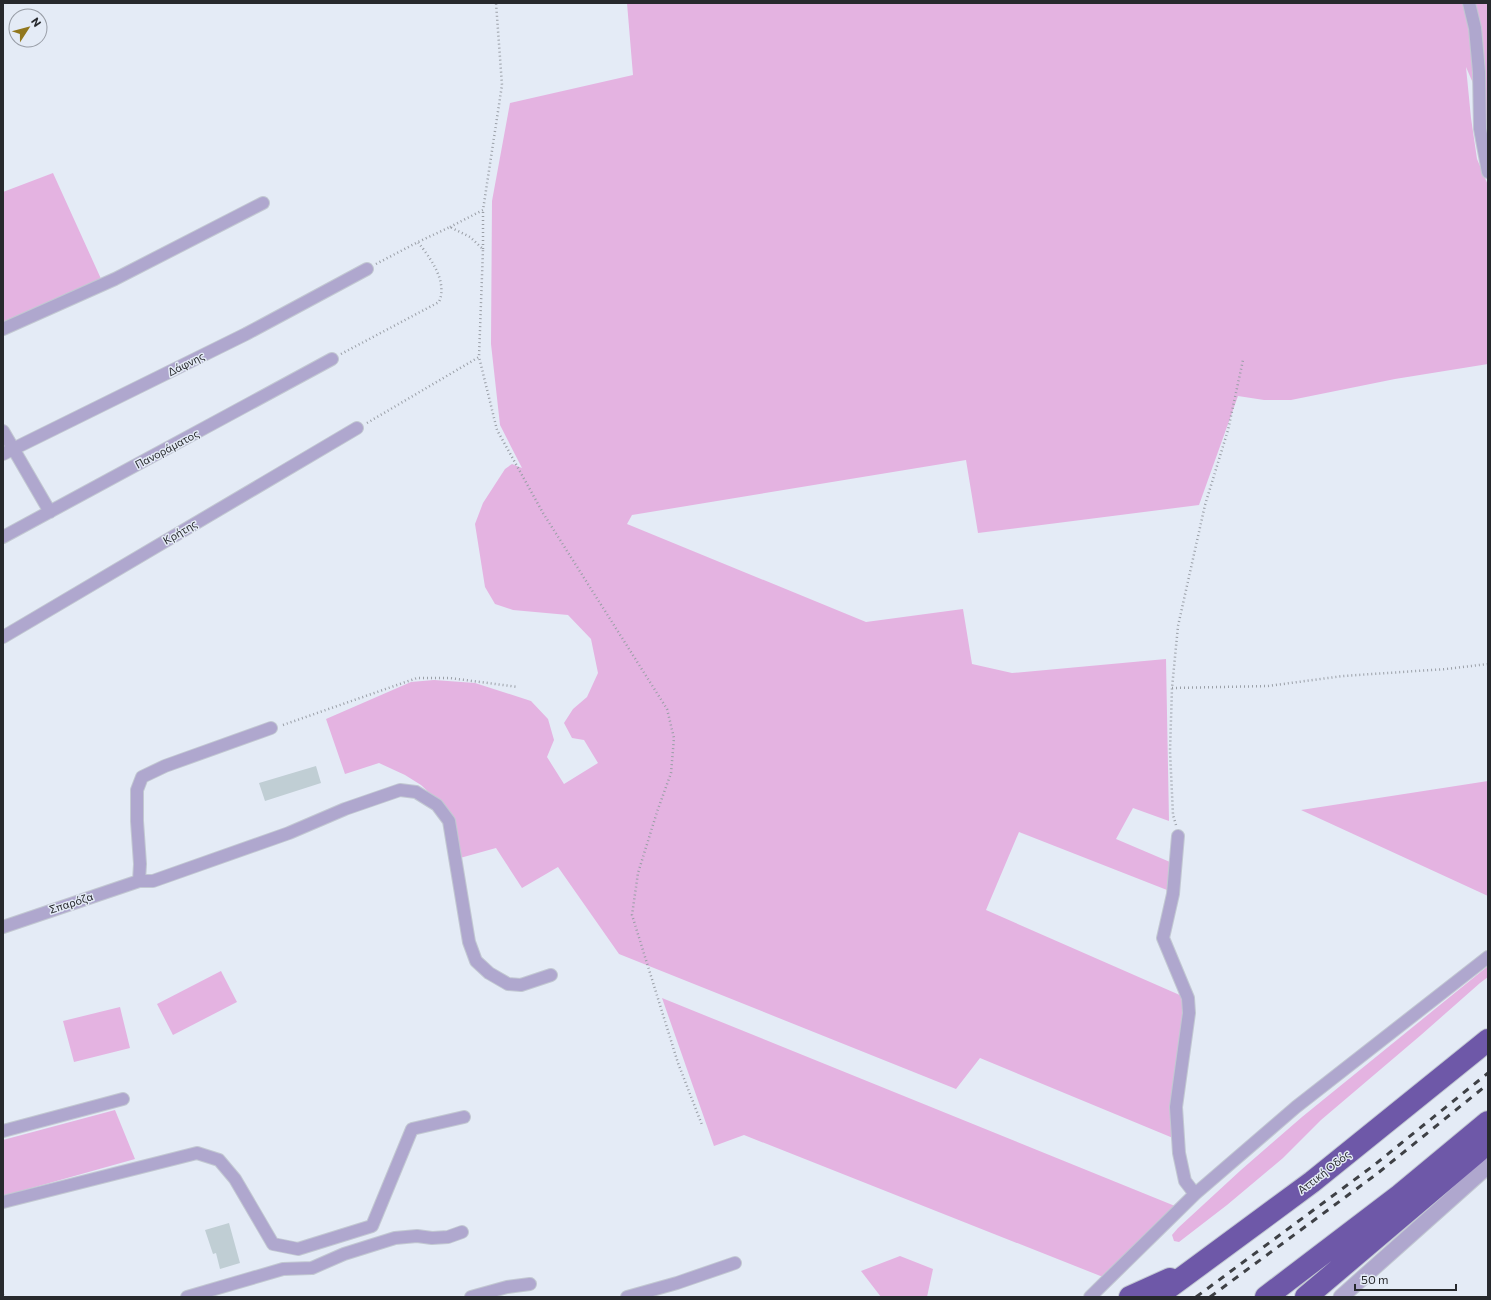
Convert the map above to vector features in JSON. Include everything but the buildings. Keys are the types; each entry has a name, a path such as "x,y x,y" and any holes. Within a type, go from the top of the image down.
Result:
{"highway":[{"name":"Αττική Οδός","path":"1156,1297 1312,1182 1488,1040"},
{"path":"1266,1297 1400,1195 1488,1122"},
{"path":"1306,1297 1488,1143"},
{"path":"1130,1297 1200,1265"}],"street":[{"path":"1469,3 1475,28 1479,72 1480,129 1488,172"},
{"path":"3,329 115,279 263,203"},
{"name":"Δάφνης","path":"8,452 246,334 367,269"},
{"name":"Πανοράματος","path":"3,537 332,359"},
{"name":"Κρήτης","path":"3,637 357,428"},
{"path":"3,431 8,452 50,512"},
{"path":"139,881 140,864 137,821 137,790 142,777 164,766 271,728"},
{"name":"Σπαρόζα","path":"3,927 139,881 153,881 289,833 345,810 400,790 416,792 437,805 449,821 469,942 476,961 489,973 508,984 521,985 551,975"},
{"path":"1178,836 1173,894 1163,938 1188,998 1188,1020 1176,1107 1179,1153 1185,1181 1195,1194"},
{"path":"1090,1297 1195,1194 1296,1107 1488,957"},
{"path":"3,1131 123,1099"},
{"path":"3,1202 197,1153 219,1160 235,1179 273,1244 298,1249 372,1226 412,1129 464,1117"},
{"path":"1341,1297 1488,1166"},
{"path":"187,1297 283,1269 312,1268 344,1254 395,1238 417,1236 432,1238 448,1237 462,1232"},
{"path":"627,1297 677,1283 734,1262"},
{"path":"471,1297 507,1287 530,1284"}],"path":[{"path":"496,3 502,85 483,210 480,356 497,430 543,513 666,708 674,738 671,773 638,873 632,915 678,1062 702,1125"},
{"path":"367,269 483,210"},
{"path":"450,227 470,237 483,249"},
{"path":"332,359 438,302 441,296 441,284 432,259 418,242"},
{"path":"357,428 480,356"},
{"path":"1178,836 1173,815 1170,752 1172,688 1178,626 1205,505 1228,430 1243,360"},
{"path":"1172,688 1268,686 1343,676 1446,669 1488,664"},
{"path":"271,728 417,678 450,678 518,687"}],"shaded area":[{"path":"627,3 1488,3 1488,142 1485,111 1466,67 1477,159 1488,185 1488,364 1395,379 1291,400 1264,400 1238,396 1199,505 978,533 966,460 632,515 627,524 866,622 963,609 972,664 1012,673 1166,659 1169,821 1133,808 1116,839 1170,862 1167,890 1019,832 986,910 1182,996 1185,1009 1173,1138 980,1058 956,1089 619,954 558,867 522,888 496,848 460,858 437,800 421,785 405,775 379,763 345,774 326,719 411,682 434,680 475,683 531,701 548,719 554,740 547,757 564,784 598,763 584,740 572,738 564,723 573,709 587,697 598,673 591,639 568,615 513,610 495,604 485,587 475,524 483,503 505,469 512,464 522,468 500,425 491,344 492,201 510,103 633,75"},
{"path":"53,173 102,281 3,325 3,192"},
{"path":"1488,781 1488,896 1301,810"},
{"path":"1488,966 1488,977 1321,1120 1283,1158 1227,1205 1179,1242 1174,1241 1172,1235 1178,1228 1241,1170 1302,1117"},
{"path":"221,971 237,1002 173,1035 157,1004"},
{"path":"662,998 1175,1206 1103,1277 744,1135 714,1146"},
{"path":"120,1007 130,1048 74,1062 63,1021"},
{"path":"115,1110 135,1159 3,1196 3,1140"},
{"path":"900,1256 933,1269 927,1297 881,1297 861,1271"}],"railway":[{"path":"1196,1297 1373,1166 1488,1073"},
{"path":"1210,1297 1378,1173 1488,1084"}]}
